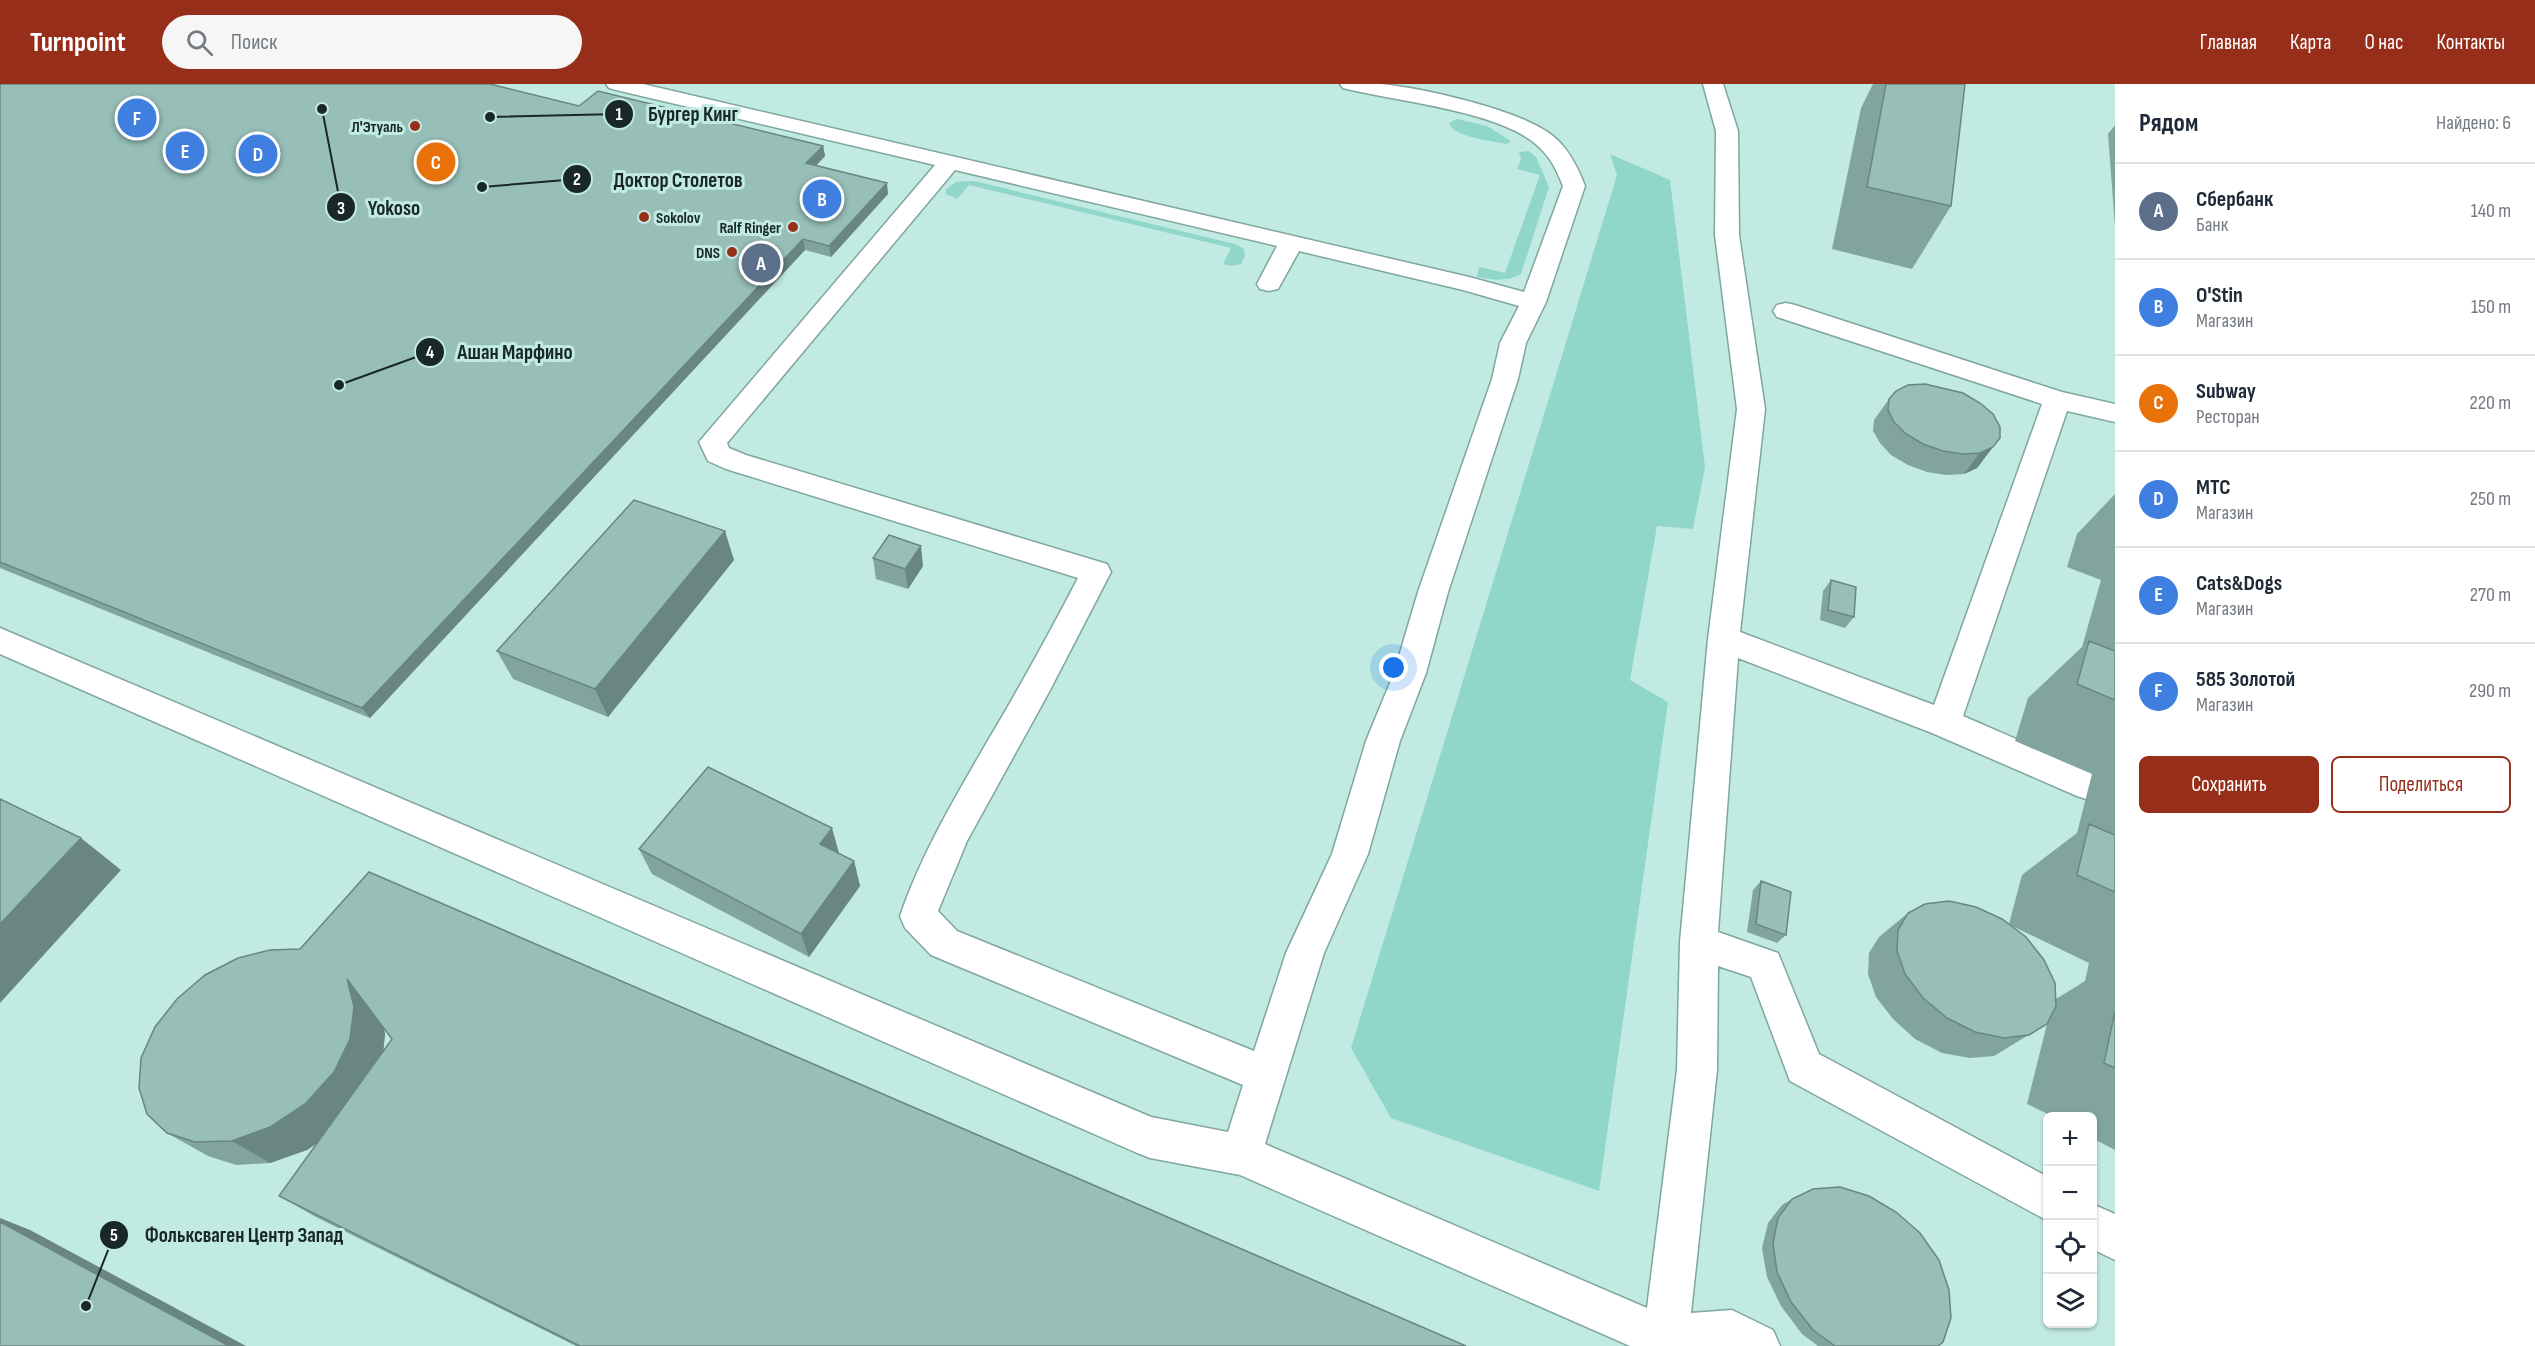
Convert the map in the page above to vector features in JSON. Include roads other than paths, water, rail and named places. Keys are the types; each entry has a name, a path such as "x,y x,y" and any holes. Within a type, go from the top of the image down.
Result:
{"street":[{"path":"616,84 949,164 1469,284 1533,302"},
{"path":"1241,1155 1305,953 1350,854 1383,741 1410,673 1433,592 1505,379 1513,344 1533,302 1574,186 1565,164 1546,141 1515,122 1451,104 1350,84"},
{"path":"1664,1342 1675,1271 1697,1070 1699,942 1724,639 1751,409 1728,235 1727,131 1713,84"},
{"path":"949,164 713,442 718,454 736,462 1096,572 1064,636 928,882 918,916 944,943 1266,1075"},
{"path":"1269,284 1291,243"},
{"path":"1786,311 2056,400 2115,413"},
{"path":"1944,723 2056,400"},
{"path":"1724,639 1944,723 2089,786"},
{"path":"0,640 1150,1137 1241,1155 1664,1342 1732,1332 1757,1346"},
{"path":"1699,942 1765,965 1804,1067 2043,1197"},
{"path":"2097,1228 2115,1238"}],"place":[{"name":"Yokoso","path":"322,109"},
{"name":"Бургер Кинг","path":"490,117"},
{"name":"585 Золотой","path":"137,118"},
{"name":"Л'Этуаль","path":"415,126"},
{"name":"Cats&Dogs","path":"185,151"},
{"name":"МТС","path":"258,154"},
{"name":"Subway","path":"436,162"},
{"name":"Доктор Столетов","path":"482,187"},
{"name":"O'Stin","path":"822,199"},
{"name":"Sokolov","path":"644,217"},
{"name":"Ralf Ringer","path":"793,227"},
{"name":"DNS","path":"732,252"},
{"name":"Сбербанк","path":"761,263"},
{"name":"Ашан Марфино","path":"339,385"},
{"name":"Фольксваген Центр Запад","path":"86,1306"}]}
